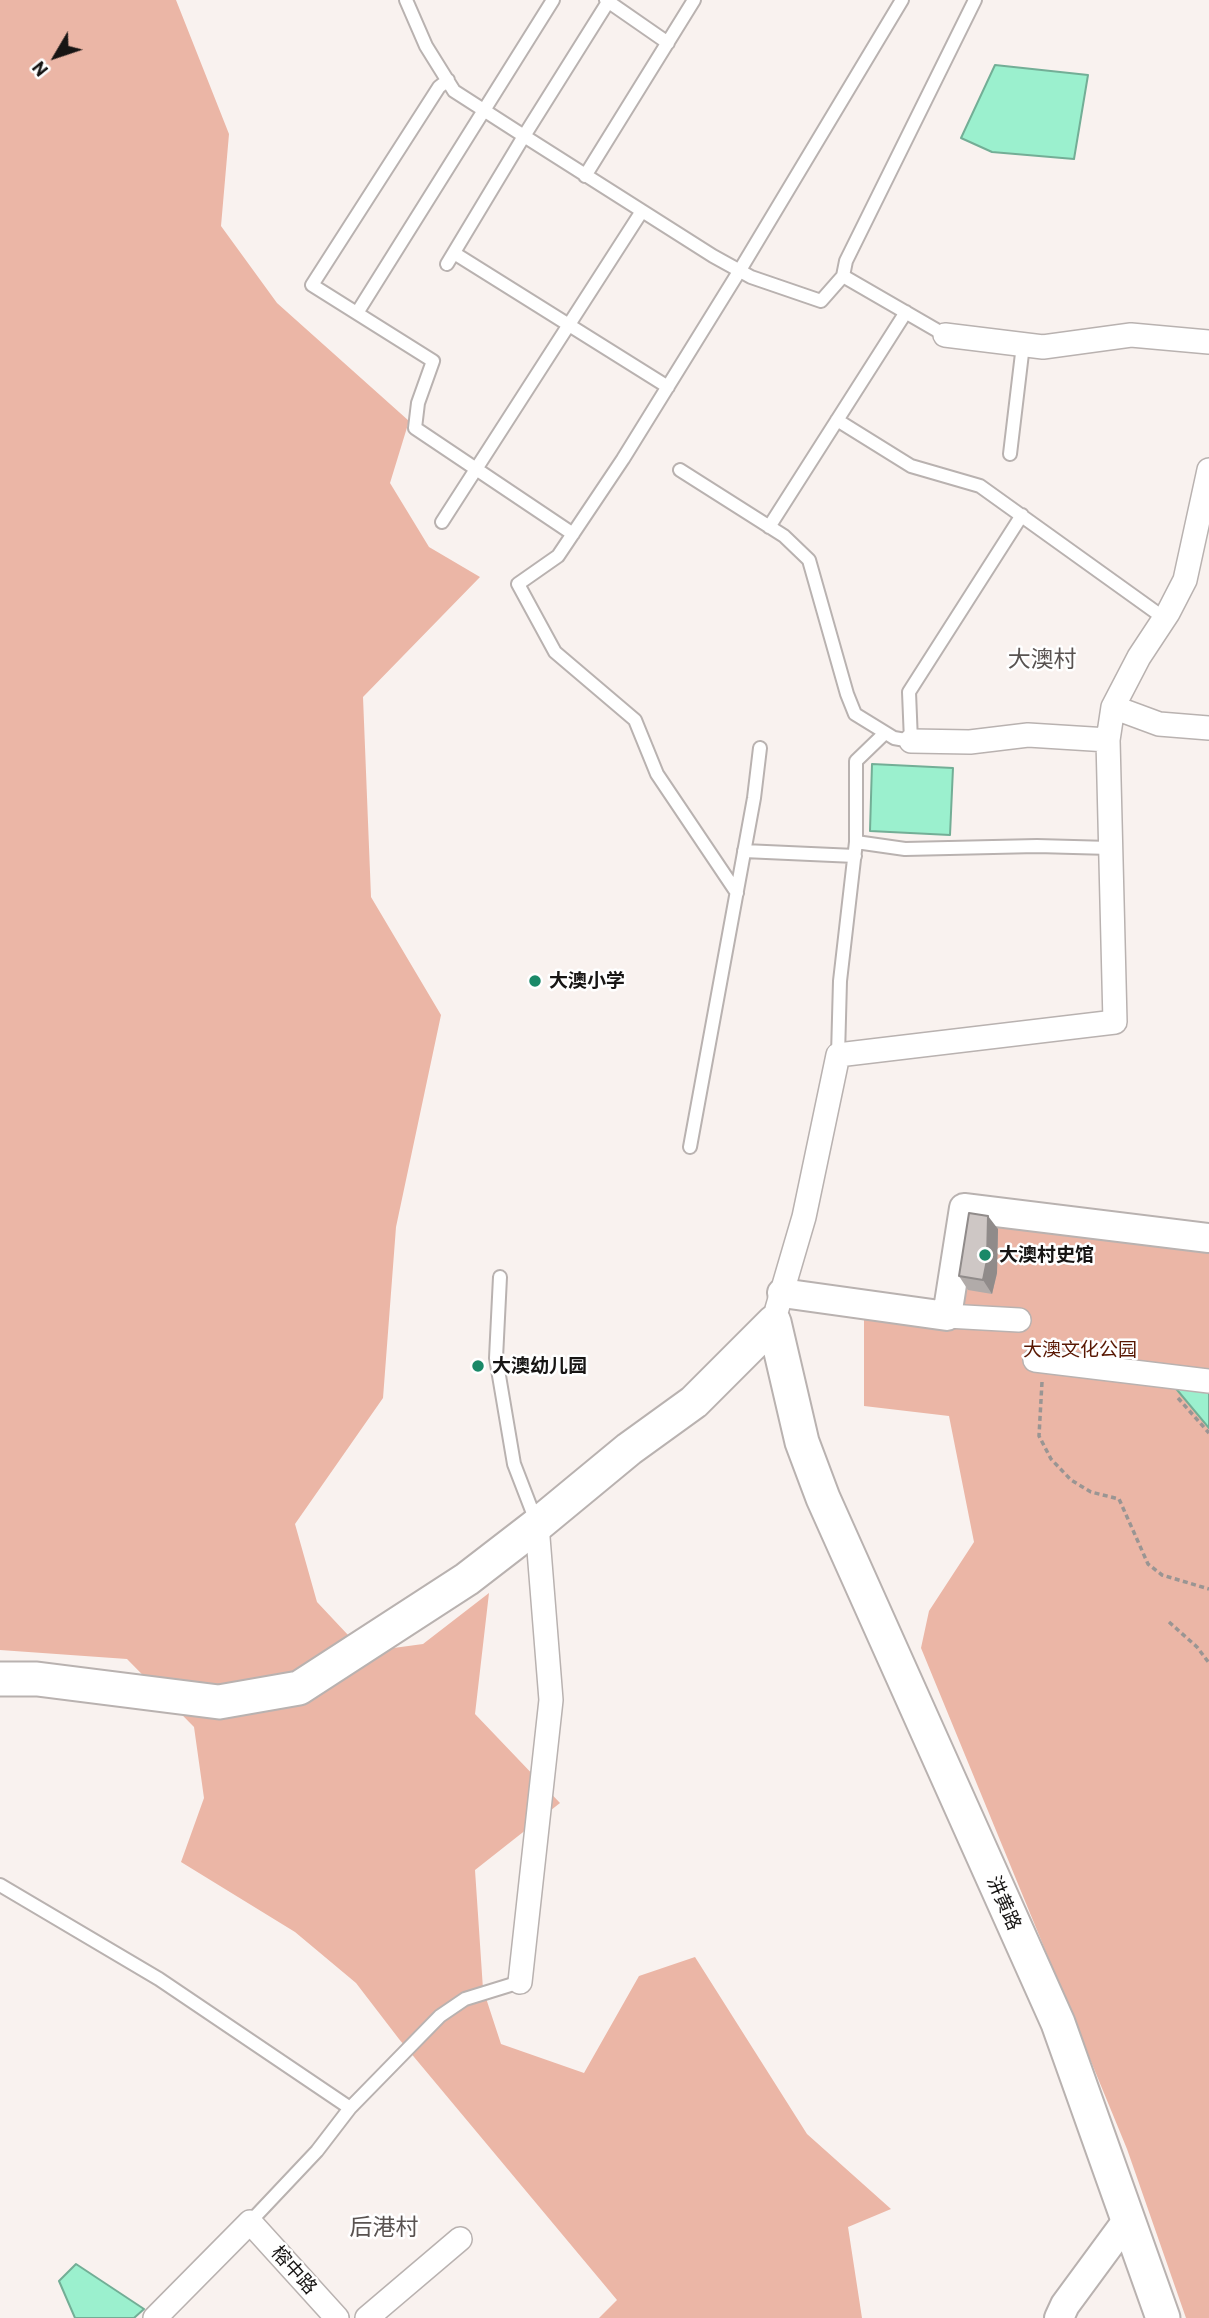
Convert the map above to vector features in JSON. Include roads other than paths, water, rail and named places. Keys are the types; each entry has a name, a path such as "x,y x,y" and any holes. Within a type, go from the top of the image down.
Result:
{"main road":[{"name":"汫黄路","path":"778,1307 802,1443 822,1498 1058,2023 1163,2318"},
{"path":"0,1679 37,1679 219,1702 299,1688 467,1579 629,1449 694,1402 778,1307"}],"street":[{"path":"945,335 1043,347 1131,335 1209,342"},
{"path":"1019,1320 778,1307 804,1217 838,1055 1115,1022 1108,740 1113,707 1185,580 1209,470"},
{"path":"1113,707 1159,724 1209,728"},
{"path":"911,741 970,742 1028,735 1108,740"},
{"path":"947,1316 964,1208 1209,1238"},
{"path":"1040,1361 1209,1381"},
{"path":"520,1982 551,1700 537,1525"},
{"path":"1059,2318 1065,2305 1129,2218"},
{"path":"155,2318 250,2222"},
{"name":"榕中路","path":"250,2222 337,2318"},
{"path":"367,2318 460,2239"}],"lane":[{"path":"406,0 426,46 454,91 585,176 751,277 821,301 843,276 846,261 975,0"},
{"path":"357,313 553,0"},
{"path":"585,176 694,0"},
{"path":"737,894 657,774 635,720 555,652 518,584 558,556 573,534 668,387 902,0"},
{"path":"668,43 607,1 451,258 668,387"},
{"path":"448,80 439,87 312,285 433,361 418,403 415,428 573,534"},
{"path":"442,522 642,211"},
{"path":"843,276 945,335"},
{"path":"769,527 906,313"},
{"path":"1010,454 1023,345"},
{"path":"837,420 912,467 979,486 1164,618"},
{"path":"680,470 784,536 809,560 855,714 894,738 911,741 909,692 1022,515"},
{"path":"838,1055 840,982 856,849 856,761 885,733"},
{"path":"690,1147 737,894 760,747"},
{"path":"744,851 1037,846 1110,848"},
{"path":"500,1277 496,1358 514,1464 537,1525"},
{"path":"0,1885 159,1979 350,2108"},
{"path":"250,2222 308,2161 350,2108 440,2016 465,1999 520,1982"}],"place":[{"name":"大澳小学","path":"535,981"},
{"name":"大澳村史馆","path":"985,1255"},
{"name":"大澳幼儿园","path":"478,1366"}],"district":[{"name":"大澳村","path":"1042,659"},
{"name":"后港村","path":"384,2227"}],"park label":[{"name":"大澳文化公园","path":"1080,1350"}]}
